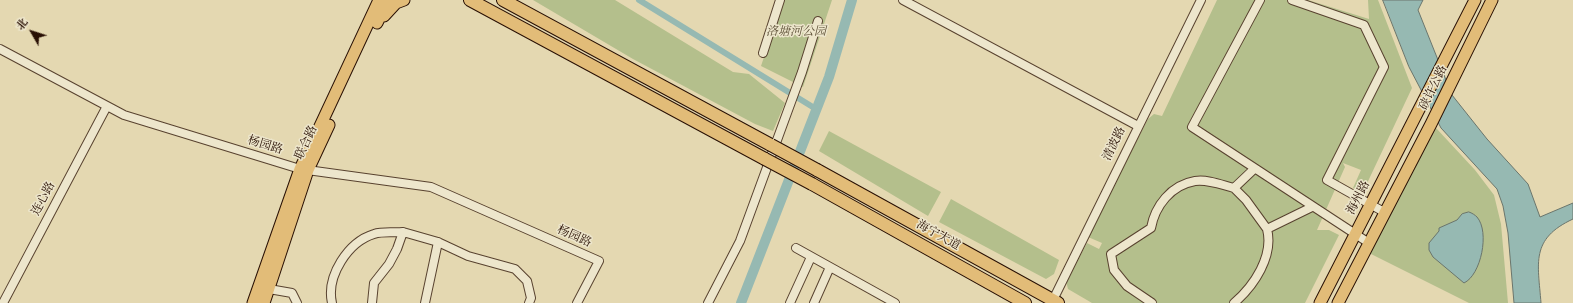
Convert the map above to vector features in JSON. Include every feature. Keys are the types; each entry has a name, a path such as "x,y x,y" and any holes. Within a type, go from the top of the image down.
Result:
{"highway":[{"name":"海宁大道","path":"470,0 812,184 1025,303"},
{"name":"海宁大道","path":"503,0 1055,301"}],"main road":[{"path":"369,0 369,31"},
{"path":"369,31 379,0"},
{"path":"253,303 304,170 369,31 388,0"},
{"path":"369,31 396,3 404,0"},
{"name":"硖许公路","path":"1421,105 1475,0"},
{"name":"硖许公路","path":"1384,212 1431,124 1492,0"},
{"name":"海州路","path":"1320,303 1421,105"},
{"name":"联合路","path":"264,303 304,170"},
{"path":"1338,303 1384,212"}],"street":[{"path":"763,53 780,0"},
{"path":"903,0 1138,126"},
{"name":"清波路","path":"1055,301 1138,126 1201,0"},
{"path":"1260,0 1192,127 1369,243"},
{"path":"1292,0 1364,25 1384,67 1327,180 1384,212"},
{"path":"708,303 740,242 798,84 818,21"},
{"name":"杨园路","path":"0,49 124,115 304,170 431,187 599,261 577,303"},
{"name":"连心路","path":"3,303 107,106"},
{"path":"1234,188 1254,169"},
{"path":"1152,303 1127,286 1114,270 1111,254 1151,228 1154,214 1164,199 1181,186 1196,181 1214,182 1234,188 1246,200 1267,229 1269,238 1264,264 1246,293 1234,303"},
{"path":"1267,229 1312,207"},
{"path":"372,303 374,283 390,264 403,232"},
{"path":"332,303 330,294 339,265 352,247 375,234 403,232 438,242 468,256 515,269 527,281 531,298 529,303"},
{"path":"425,303 438,242"},
{"path":"796,248 894,303"},
{"path":"790,303 811,257"},
{"path":"814,303 830,267"},
{"path":"269,290 292,293 297,303"}],"green space":[{"path":"533,0 615,0 733,72 749,74 785,103 773,131 755,124 633,59"},
{"name":"洛塘河公园","path":"783,0 832,0 803,87 761,66"},
{"path":"1217,0 1308,0 1369,19 1368,0 1378,0 1412,88 1362,194 1353,188 1361,170 1343,163 1345,167 1317,230 1329,230 1339,235 1305,303 1092,303 1068,289 1066,281 1087,243 1099,249 1102,243 1088,237 1148,119 1154,114 1162,116"},
{"path":"1436,128 1475,170 1494,195 1501,224 1508,303 1469,303 1369,253"},
{"path":"829,131 941,192 928,216 819,151"},
{"path":"951,199 1059,260 1054,274 1046,279 939,222"}],"water":[{"path":"1383,0 1423,0 1418,10 1452,95 1487,139 1528,184 1540,217 1573,203 1573,219 1549,235 1543,244 1538,264 1541,303 1514,303 1508,233 1503,206 1497,189 1441,128 1409,67"},
{"path":"1469,212 1477,217 1481,224 1483,242 1479,263 1470,278 1464,283 1433,257 1429,250 1429,243 1439,231 1439,228 1457,220 1462,214"}],"waterway":[{"path":"639,0 816,109"},
{"path":"741,303 829,77 852,0"}]}
